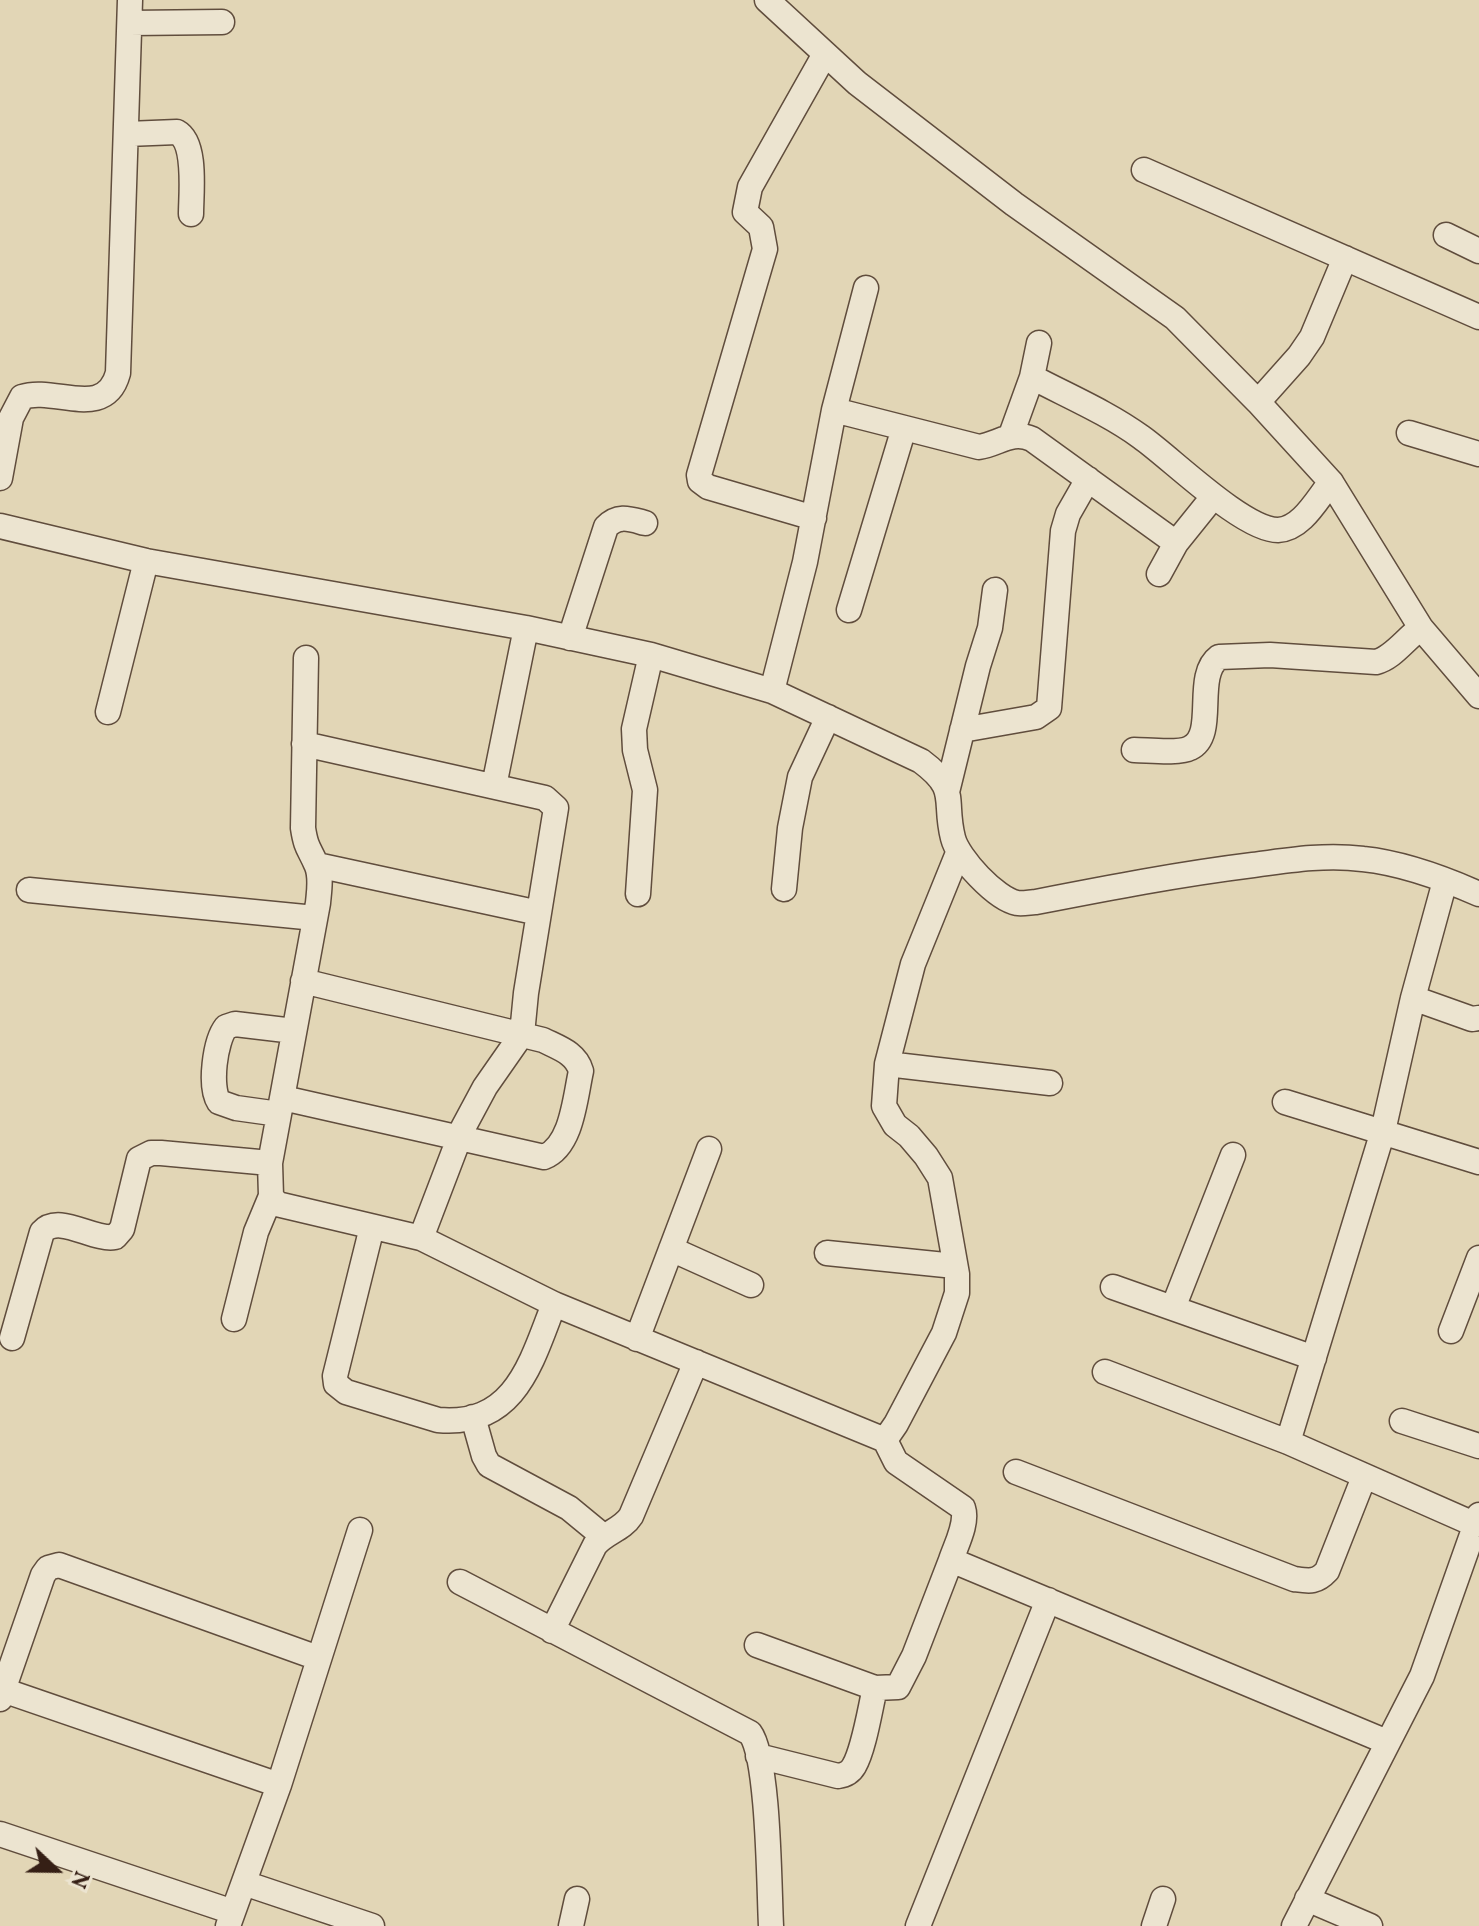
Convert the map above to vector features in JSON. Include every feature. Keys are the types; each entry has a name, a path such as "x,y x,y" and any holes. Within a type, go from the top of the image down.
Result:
{"street":[{"path":"781,5 825,54 857,83 1014,204 1175,318 1331,482 1421,628 1479,696"},
{"path":"0,478 11,418 22,397 31,394 91,399 101,397 116,383 122,319 130,11 222,22"},
{"path":"814,518 708,487 700,481 699,475 765,249 761,227 745,212 750,187 825,54"},
{"path":"127,134 182,134 190,150 191,214"},
{"path":"1144,170 1479,317"},
{"path":"1446,235 1479,251"},
{"path":"1258,402 1312,337 1345,258"},
{"path":"772,691 805,562 834,410 866,288"},
{"path":"1011,435 1032,377 1039,343"},
{"path":"1032,377 1140,436 1213,497 1266,528 1280,530 1293,526 1331,482"},
{"path":"834,410 979,447 990,446 1011,435 1024,435 1176,543"},
{"path":"849,610 904,428"},
{"path":"1409,433 1479,454"},
{"path":"962,730 1036,717 1049,708 1063,531 1068,514 1088,479"},
{"path":"1159,574 1176,543 1213,497"},
{"path":"570,638 606,527 625,517 645,523"},
{"path":"0,526 146,561 526,628 651,655 772,691 921,761 941,778 947,792 952,835 958,853 1003,898 1017,903 1211,870 1309,858 1360,858 1406,867 1479,894"},
{"path":"108,712 146,561"},
{"path":"947,792 990,628 995,590"},
{"path":"494,786 526,628"},
{"path":"1134,750 1184,750 1195,744 1203,731 1209,668 1219,657 1270,655 1376,662 1389,656 1421,628"},
{"path":"638,894 645,790 635,750 634,729 651,655"},
{"path":"234,1319 256,1232 271,1196 270,1163 319,883 317,865 306,847 303,828 306,658"},
{"path":"784,889 790,828 800,777 828,717"},
{"path":"304,744 545,798 556,808 522,1034 485,1087 458,1138 421,1238"},
{"path":"885,1440 952,1314 957,1293 940,1178 926,1156 895,1125 884,1106 887,1064 913,964 958,853"},
{"path":"317,865 539,913"},
{"path":"1288,1442 1383,1131 1413,998 1445,881"},
{"path":"29,890 315,918"},
{"path":"294,1031 235,1024 226,1027 217,1044 214,1089 219,1102 236,1108 281,1106 544,1157 555,1153 562,1142 581,1071 572,1055 543,1040 522,1034 303,981"},
{"path":"1413,998 1472,1019 1479,1018"},
{"path":"887,1064 1050,1083"},
{"path":"1285,1102 1479,1162"},
{"path":"637,1339 709,1149"},
{"path":"12,1338 42,1232 51,1225 57,1225 103,1238 115,1237 122,1229 139,1159 151,1153 161,1153 270,1163"},
{"path":"1173,1308 1233,1155"},
{"path":"271,1196 277,1204 287,1208 421,1238 554,1304 885,1440 896,1462 963,1508 963,1523 951,1560 898,1687 875,1688 757,1645"},
{"path":"372,1227 337,1365 336,1384 346,1392 452,1422 501,1406 529,1367 554,1304"},
{"path":"671,1249 751,1285"},
{"path":"827,1253 955,1266"},
{"path":"1451,1331 1479,1258"},
{"path":"1113,1287 1314,1358"},
{"path":"552,1631 595,1545 603,1536 626,1524 631,1516 696,1362"},
{"path":"1105,1372 1288,1442 1364,1477 1478,1520 1422,1676 1294,1926"},
{"path":"473,1417 489,1465 569,1508 603,1536"},
{"path":"1402,1421 1479,1446"},
{"path":"1016,1472 1294,1579 1310,1582 1327,1571 1364,1477"},
{"path":"0,1834 231,1919 279,1785 360,1530"},
{"path":"951,1560 1387,1742"},
{"path":"279,1785 1,1693 43,1575 48,1568 59,1565 318,1658"},
{"path":"460,1582 750,1733 756,1741 763,1784 771,1926"},
{"path":"918,1926 1048,1600"},
{"path":"758,1756 838,1776 846,1775 854,1767 859,1753 875,1688"},
{"path":"244,1883 372,1926"},
{"path":"571,1926 577,1899"},
{"path":"1154,1926 1163,1899"},
{"path":"1307,1899 1370,1926"}]}
